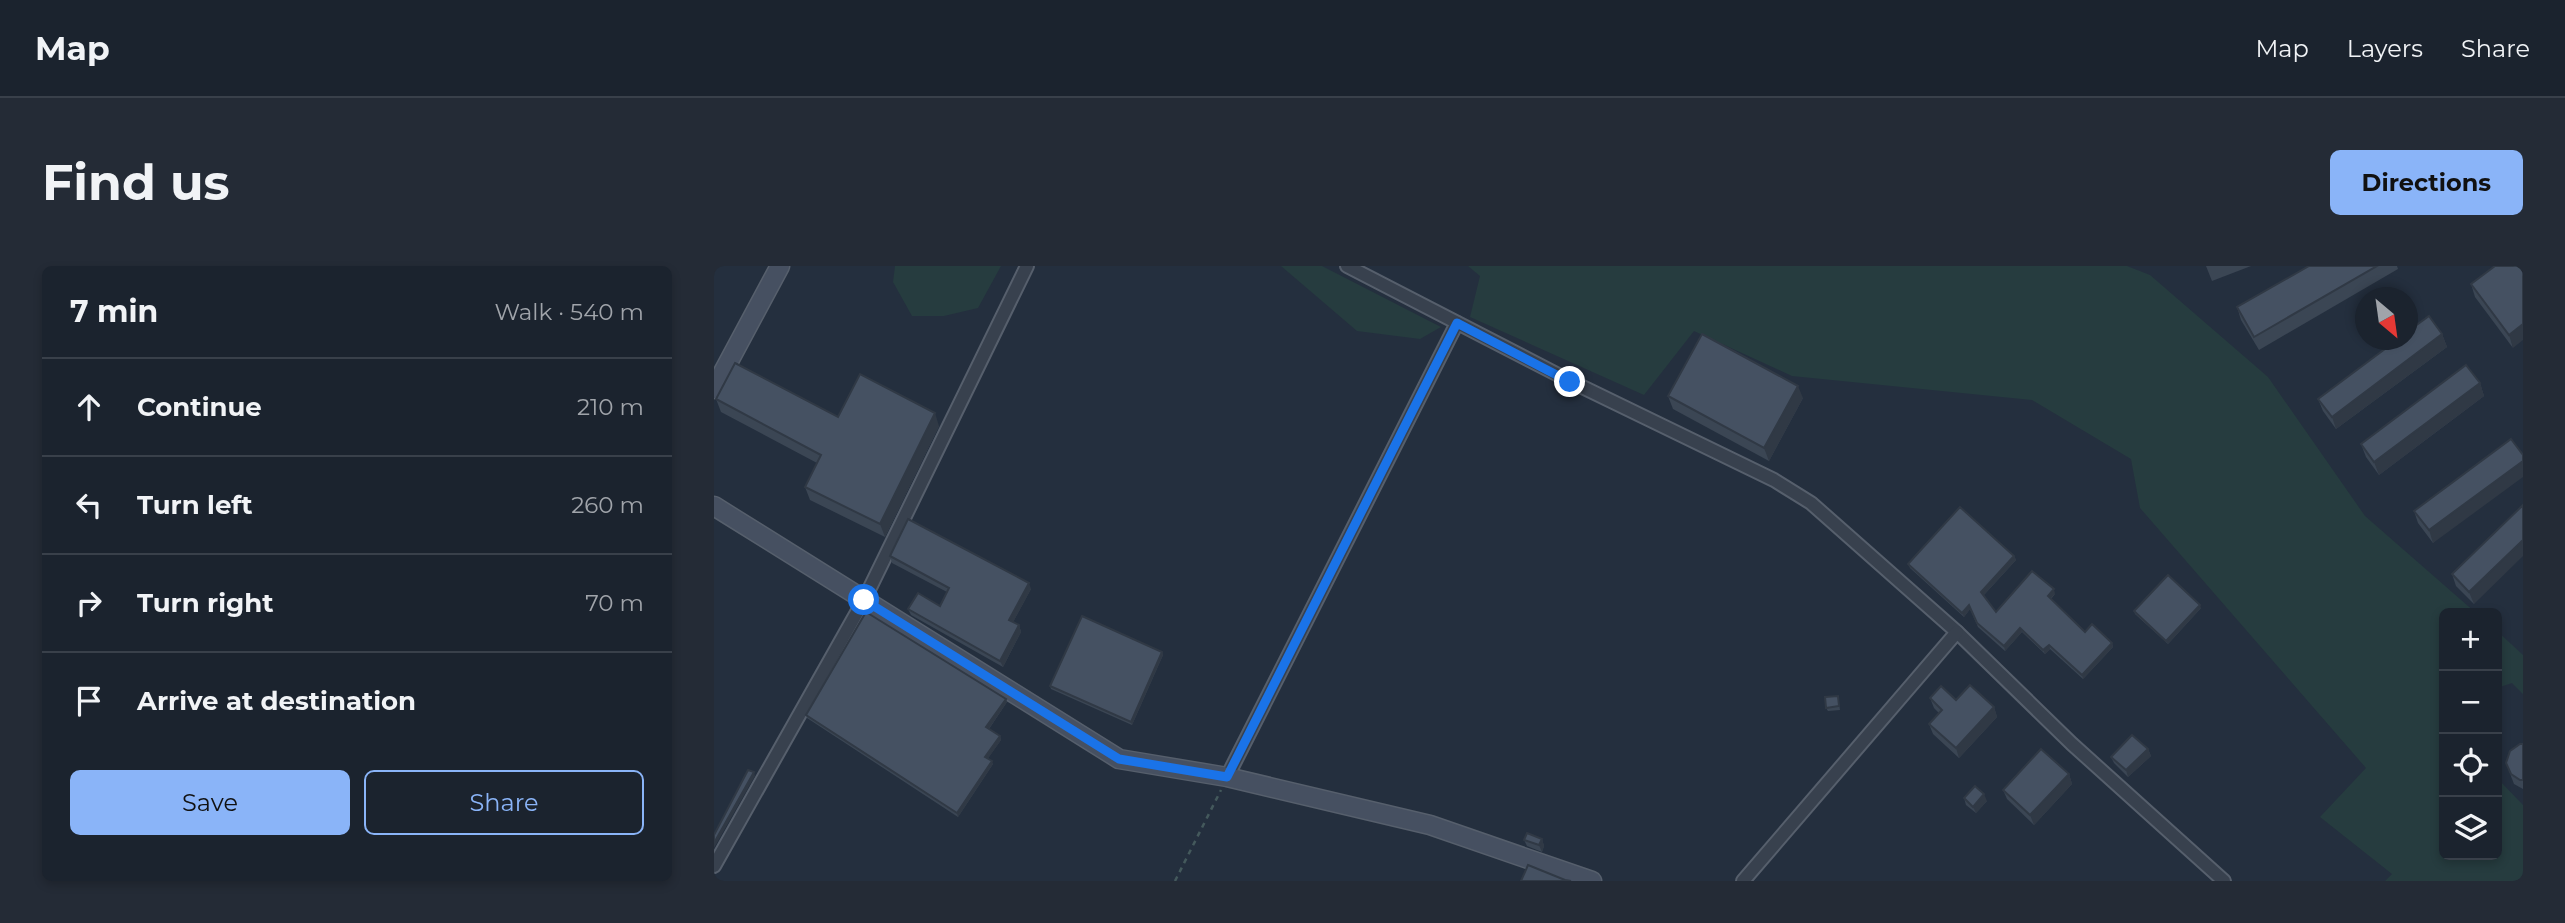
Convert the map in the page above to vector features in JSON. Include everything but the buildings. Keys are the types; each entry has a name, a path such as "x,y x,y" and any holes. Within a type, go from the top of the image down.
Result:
{"street":[{"path":"714,389 780,266"},
{"path":"714,866 864,600 1027,266"},
{"path":"1347,266 1570,382 1794,491 1957,632 2072,744 2224,881"},
{"path":"1227,777 1457,323"},
{"path":"714,506 1119,759 1227,777 1430,825 1592,881"},
{"path":"1743,881 1957,632"}],"path":[{"path":"1175,881 1227,777"}],"green space":[{"path":"895,266 1001,266 978,308 944,316 912,316 893,282"},
{"path":"1281,266 1322,266 1441,327 1420,339 1357,331"},
{"path":"1468,266 2127,266 2150,275 2268,377 2365,516 2470,608 2439,608 2439,860 2502,860 2502,783 2523,805 2523,881 2385,881 2392,874 2320,817 2366,768 2140,508 2131,459 2032,400 1792,376 1694,331 1644,395 1470,317 1480,276"},
{"path":"2502,636 2523,655 2523,694 2512,683 2502,686"}],"route":[{"path":"864,600 1119,759 1227,777 1457,323 1570,382"}]}
